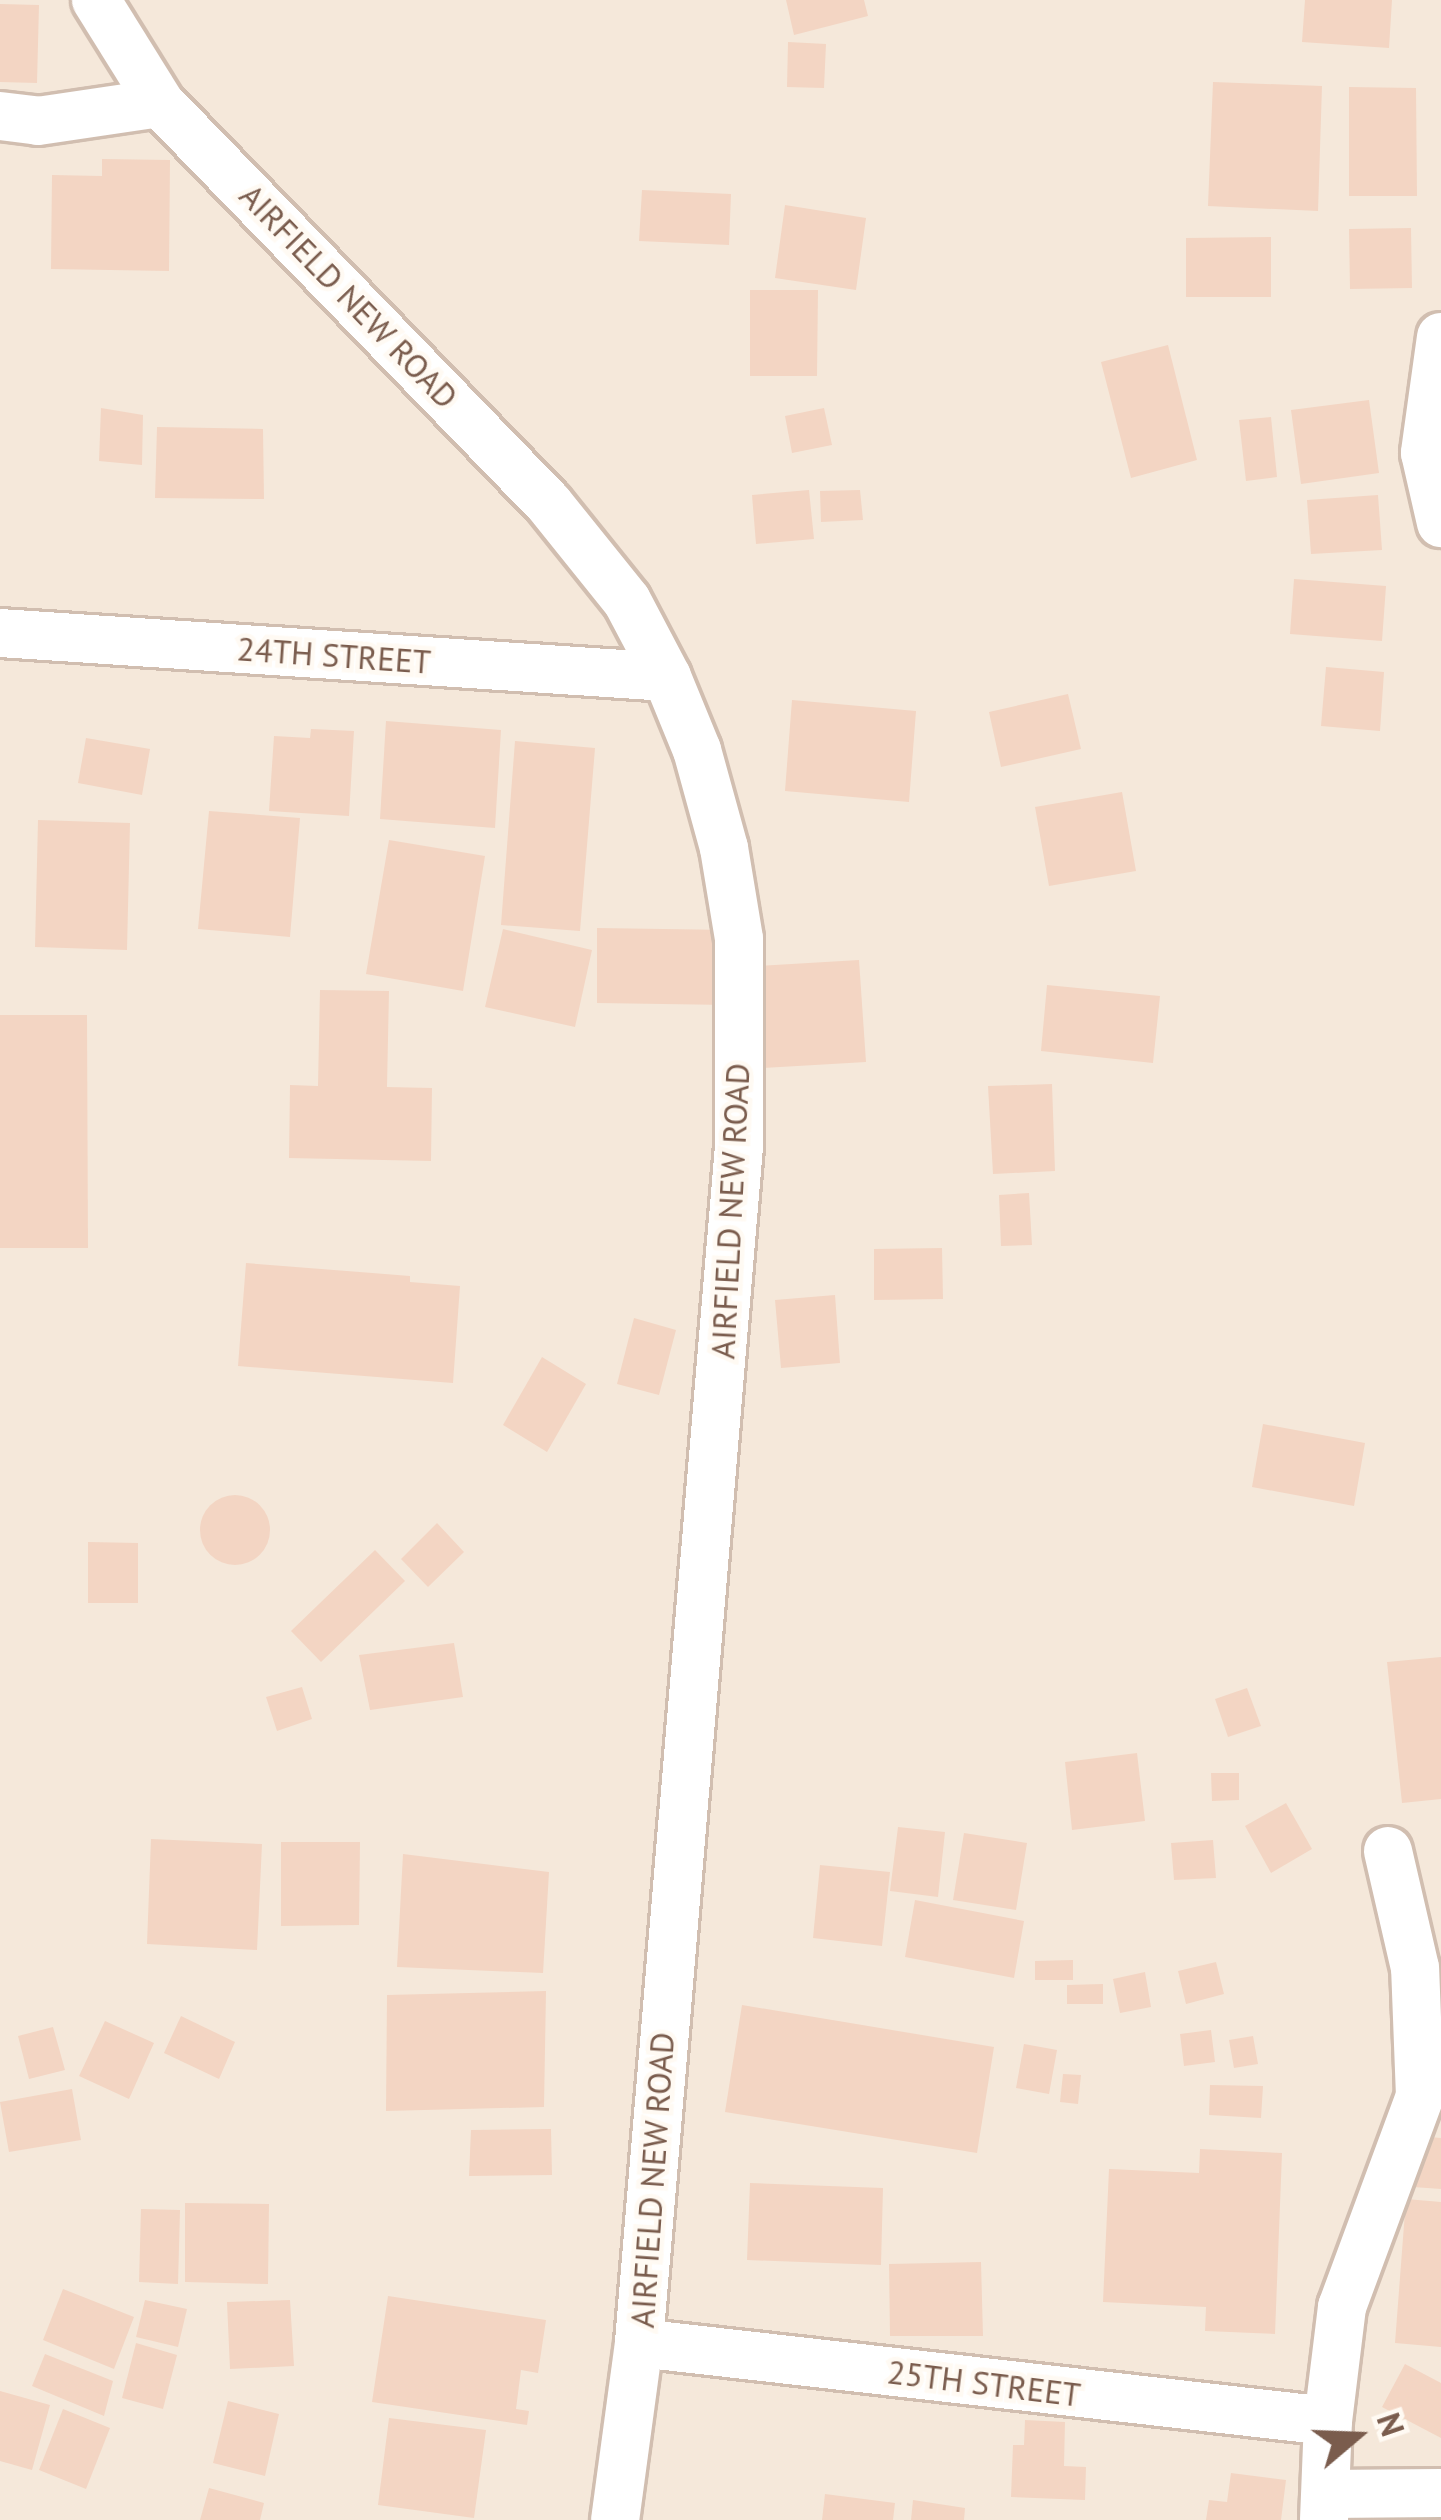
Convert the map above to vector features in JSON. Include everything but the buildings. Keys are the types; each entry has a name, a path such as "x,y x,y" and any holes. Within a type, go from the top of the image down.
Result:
{"street":[{"name":"AIRFIELD NEW ROAD","path":"96,0 160,104 548,504 627,602 667,676 697,750 724,848 740,939 739,1146 639,2343 615,2520"},
{"path":"0,116 38,121 160,104"},
{"path":"1441,337 1425,453 1441,524"},
{"name":"24TH STREET","path":"0,633 667,676"},
{"path":"1388,1851 1414,1968 1420,2096 1342,2308 1328,2421 1326,2507 1441,2493"},
{"name":"25TH STREET","path":"639,2343 1328,2421"}],"shaded area":[{"path":"0,0 1441,0 1441,2520 0,2520"}]}
